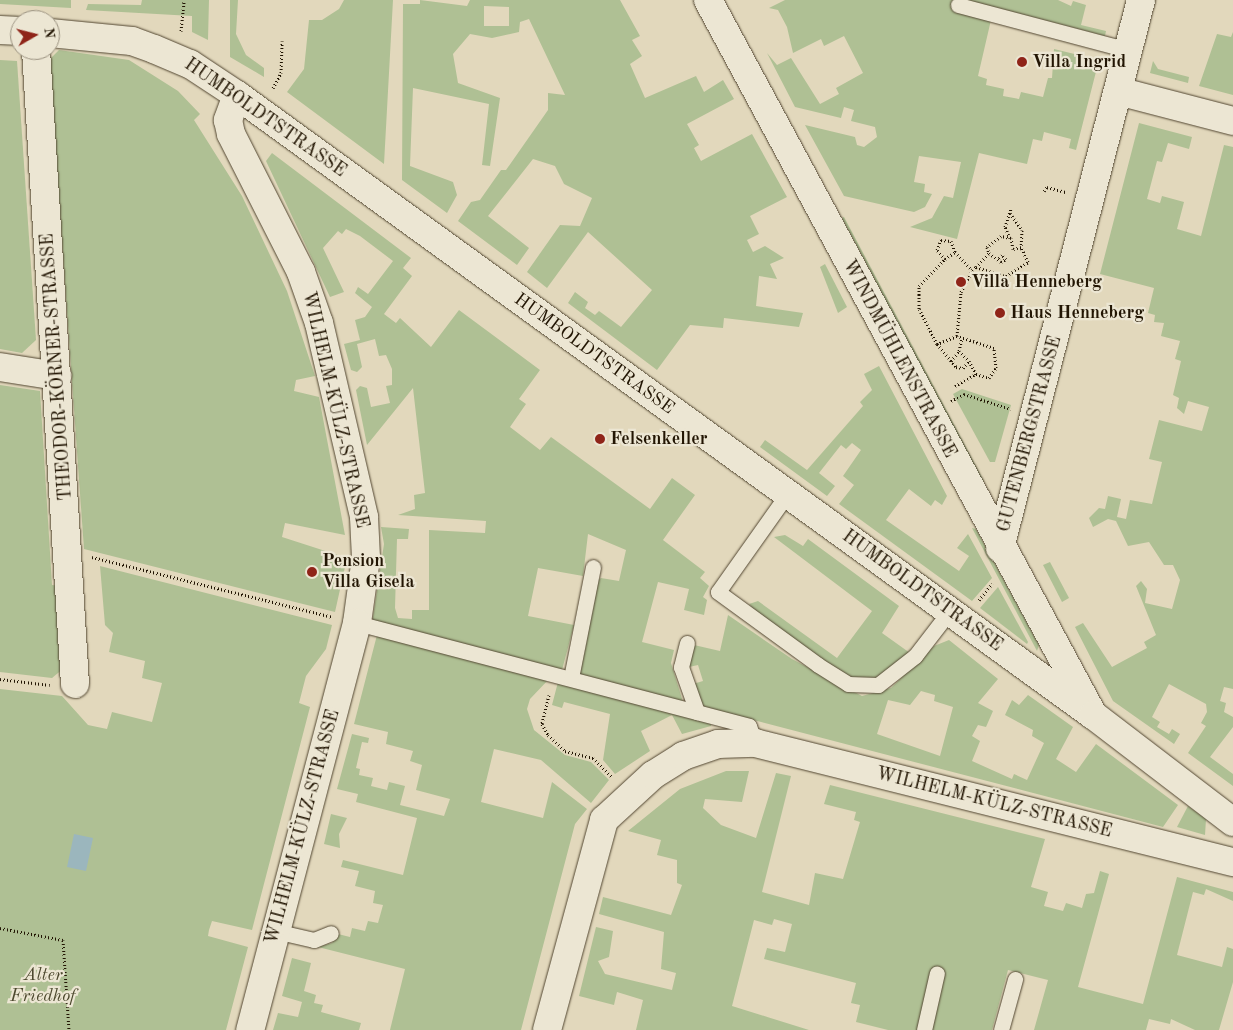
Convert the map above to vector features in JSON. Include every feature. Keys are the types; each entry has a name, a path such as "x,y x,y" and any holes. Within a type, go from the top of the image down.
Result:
{"street":[{"name":"WINDMÜHLENSTRASSE","path":"708,0 1000,548 1093,715"},
{"name":"GUTENBERGSTRASSE","path":"1000,548 1141,0"},
{"name":"HUMBOLDTSTRASSE","path":"60,34 132,41 154,48 190,64 237,95 788,493 960,610 1233,822"},
{"name":"THEODOR-KÖRNER-STRASSE","path":"37,60 70,551 75,684"},
{"path":"1118,90 1233,121"},
{"name":"WILHELM-KÜLZ-STRASSE","path":"237,95 228,120 231,134 269,203 311,297 364,517 366,558 357,624 250,1030"},
{"path":"0,367 57,376"},
{"name":"WILHELM-KÜLZ-STRASSE","path":"547,1030 604,820 637,786 683,756 718,744 755,743 1233,862"}],"lane":[{"path":"958,6 1128,50"},
{"path":"788,493 718,592 787,643 848,684 878,685 915,656 960,610"},
{"path":"571,678 593,567"},
{"path":"357,624 750,726 755,743"},
{"path":"687,643 681,667 697,712"},
{"path":"275,931 314,940 331,933"},
{"path":"924,1030 937,973"},
{"path":"1001,1030 1015,979"}],"path":[{"path":"181,31 184,0"},
{"path":"276,84 282,41"},
{"path":"1011,208 1005,227 1011,238 1013,248 1021,247"},
{"path":"976,267 1013,274 1028,262 1021,247 1022,230 1010,213"},
{"path":"957,336 961,292 972,270 989,253 992,241 1001,236 1011,238"},
{"path":"946,259 937,250 941,240 951,242 954,252 972,270"},
{"path":"954,252 919,286 919,309 937,344 951,361 963,368 969,361"},
{"path":"989,253 998,260"},
{"path":"937,344 957,336 994,348 996,368 989,378 976,374 969,361 959,351"},
{"path":"951,361 959,351 962,338"},
{"path":"956,386 976,374"},
{"path":"956,398 964,394 1035,417"},
{"path":"70,551 330,616"},
{"path":"960,610 996,580"},
{"path":"0,678 75,684"},
{"path":"551,688 542,724 548,735 565,751 593,758 612,777"},
{"path":"0,928 63,940 69,1030"}],"green space":[{"path":"0,0 71,0 71,8 0,4"},
{"path":"142,0 209,0 208,40 192,32 192,16 86,10 88,4 141,5"},
{"path":"230,0 238,0 236,34 246,55 264,68 264,77 230,57"},
{"path":"344,0 393,0 384,164 287,92 304,69 309,20 322,20 339,9"},
{"path":"420,0 467,6 470,0 620,0 640,36 632,40 642,56 630,64 645,98 696,76 704,92 723,80 734,99 687,124 699,145 694,148 701,161 752,134 787,197 750,216 759,234 747,240 753,252 765,246 784,258 770,264 777,279 759,276 756,306 803,313 799,327 724,318 723,328 690,325 657,370 568,303 575,292 588,302 585,308 595,315 599,311 621,327 652,290 588,232 547,288 527,272 560,225 580,226 592,198 564,184 555,166 533,159 488,216 529,248 517,265 458,221 471,202 480,200 501,170 506,170 548,110 548,93 565,95 529,19 520,22 519,32 492,38 470,34 453,54 458,83 500,98 490,166 482,165 489,104 413,88 410,166 453,182 457,195 447,213 402,180 403,4 420,4","holes":["484,6 509,7 509,26 484,26"]},
{"path":"785,0 1058,0 1071,6 1073,1 1086,5 1081,25 1106,31 1105,36 994,7 978,76 987,79 986,85 1004,89 1003,96 1019,99 1021,92 1043,97 1048,78 1052,78 1054,49 1099,60 1076,150 1069,148 1071,139 1044,132 1042,141 1033,139 1027,164 979,153 957,239 910,227 932,218 944,196 953,198 961,162 919,156 914,182 925,184 924,192 932,194 925,207 914,212 844,196 805,125 855,137 857,145 864,147 877,137 875,127 851,121 854,110 844,107 841,118 795,107 767,53 777,65 791,58 820,104 839,94 836,88 863,73 844,36 824,46 821,39 793,53 787,27 778,10 769,8"},
{"path":"1233,32 1233,95 1199,86 1217,34 1231,37"},
{"path":"60,50 129,60 178,91 200,114 194,120 242,196 287,291 315,376 296,380 294,391 319,397 345,535 285,523 282,537 347,558 335,612 84,549 49,60 60,60"},
{"path":"0,60 17,61 36,340 22,353 0,349"},
{"path":"1153,61 1158,69 1189,77 1188,83 1150,73"},
{"path":"1139,123 1192,137 1189,149 1168,143 1162,162 1157,161 1147,199 1160,203 1162,196 1184,202 1177,229 1201,236 1224,145 1233,147 1233,689 1224,687 1220,701 1226,703 1224,712 1233,717 1233,727 1210,757 1233,774 1233,786 1188,753 1206,726 1201,723 1207,712 1206,704 1169,684 1152,717 1160,722 1157,727 1169,734 1172,729 1180,734 1174,744 1113,701 1075,627 1083,623 1112,667 1147,648 1144,642 1156,635 1136,586 1141,581 1147,589 1145,603 1172,609 1180,580 1173,565 1164,565 1149,542 1128,546 1116,521 1108,519 1093,527 1089,518 1099,508 1105,509 1108,496 1121,499 1117,517 1126,519 1130,500 1152,504 1162,462 1149,459 1159,420 1202,431 1209,407 1188,401 1184,414 1177,408 1179,398 1173,395 1181,361 1175,359 1180,341 1161,336 1164,323 1154,322 1155,315 1148,313 1154,288 1100,274"},
{"path":"272,153 411,258 403,268 412,276 384,314 396,323 400,318 431,347 459,310 540,370 519,399 526,404 510,427 540,450 551,437 650,509 672,478 695,495 663,540 705,572 700,578 709,586 703,597 707,600 704,615 684,610 689,589 658,582 642,642 674,650 671,663 683,702 579,675 595,583 601,578 619,581 626,550 588,534 583,576 538,568 528,616 574,625 562,670 372,623 384,544 381,527 409,529 408,539 397,539 395,608 398,618 412,619 412,610 429,610 429,530 485,533 486,521 398,515 415,509 414,495 425,493 413,388 367,445 356,390 360,386 367,388 371,407 390,403 386,386 392,385 392,369 386,355 379,356 375,339 357,344 362,367 357,372 351,370 344,344 360,340 355,320 365,317 372,307 355,293 358,287 368,294 393,261 360,236 346,229 342,234 338,231 323,248 344,292 330,297 266,161"},
{"path":"844,217 984,481 982,482 842,218"},
{"path":"825,264 847,307 838,313 820,267"},
{"path":"879,366 947,496 942,505 935,500 931,506 909,489 886,520 959,571 969,556 957,548 968,534 992,578 972,601 839,504 854,485 843,476 861,450 852,443 846,449 841,445 819,473 835,486 827,496 760,447 765,440 807,470 863,406 860,402 872,390 864,374"},
{"path":"0,385 40,391 52,585 61,586 64,668 52,678 0,672"},
{"path":"962,389 1011,405 995,462 990,462 953,394"},
{"path":"972,528 976,529 1039,645 1037,651"},
{"path":"785,535 803,546 808,539 899,606 882,633 910,653 876,680 851,681 758,615 749,604 758,601 837,658 872,611 774,537"},
{"path":"1050,562 1069,598 1062,602 1043,565"},
{"name":"Alter Friedhof","path":"100,566 332,625 326,649 306,676 299,703 310,707 252,930 212,921 209,930 208,936 248,947 226,1030 0,1030 0,689 62,696 88,725 107,729 112,712 152,722 162,683 142,678 145,661 109,652 113,633 105,625"},
{"path":"998,587 1028,642 1027,644 980,608"},
{"path":"728,615 792,659 862,696 891,688 934,646 949,640 998,679 978,703 993,711 986,727 978,725 972,736 980,741 972,761 1012,779 1014,774 1027,780 1044,743 1032,736 1033,730 1005,715 1012,700 1019,705 1028,695 1073,727 1056,759 1076,772 1096,744 1178,805 1163,827 704,707 693,684 703,681 698,665 689,667 694,645 720,651","holes":["921,691 935,695 934,701 953,707 940,756 877,734 888,700 910,705"]},
{"path":"377,635 549,679 530,699 527,709 534,730 565,755 591,762 609,780 591,803 541,760 494,749 481,802 543,818 552,782 587,809 575,824 521,1030 390,1030 405,969 318,947 332,943 338,934 350,937 352,928 365,931 368,921 378,923 383,905 373,903 375,891 355,886 359,871 341,867 343,860 403,875 417,818 356,802 358,794 337,789 352,734 369,738 368,743 362,742 356,768 360,769 359,775 373,778 371,786 387,790 389,782 405,786 400,805 444,816 450,799 416,790 422,765 410,761 413,751 386,744 388,732 354,724"},
{"path":"558,682 711,722 711,726 682,734 672,715 641,731 650,751 615,774 603,760 610,714 564,702 562,708 552,705"},
{"path":"726,771 749,771 742,802 705,799 703,808 721,825 756,838 776,773 791,776 762,892 809,905 815,873 843,879 860,822 854,820 856,812 824,804 830,785 1045,839 1031,887 1048,892 1044,906 1063,911 1066,903 1082,908 1086,894 1094,893 1100,871 1109,874 1078,987 1143,1004 1177,877 1233,892 1233,901 1206,889 1204,895 1193,892 1177,955 1222,967 1227,947 1233,949 1233,982 1219,1030 1195,1030 1171,1019 1170,1024 1149,1019 1146,1030 1034,1030 1048,980 1008,970 992,1030 888,1030 856,1022 860,1005 851,1003 856,983 764,959 767,948 785,952 792,924 774,919 772,925 754,920 732,1006 809,1030 636,1030 643,1000 617,992 614,1005 579,996 596,927 613,931 609,957 598,961 605,974 672,990 676,973 661,969 664,932 599,914 603,897 671,915 682,885 677,883 677,860 657,855 661,840 628,831 680,789"},
{"path":"1188,806 1206,819 1205,835 1177,827"},
{"path":"331,814 347,818 339,834 340,848 324,844"},
{"path":"292,958 311,963 304,991 316,995 314,1003 323,1005 321,1012 361,1023 359,1030 273,1030 278,1013 298,1017 302,1002 282,996"}],"water":[{"path":"74,834 93,838 86,871 67,867"}],"place":[{"name":"Villa Ingrid","path":"1022,62"},
{"name":"Villa Henneberg","path":"961,282"},
{"name":"Haus Henneberg","path":"1000,313"},
{"name":"Felsenkeller","path":"600,439"},
{"name":"Pension Villa Gisela","path":"312,572"}]}
